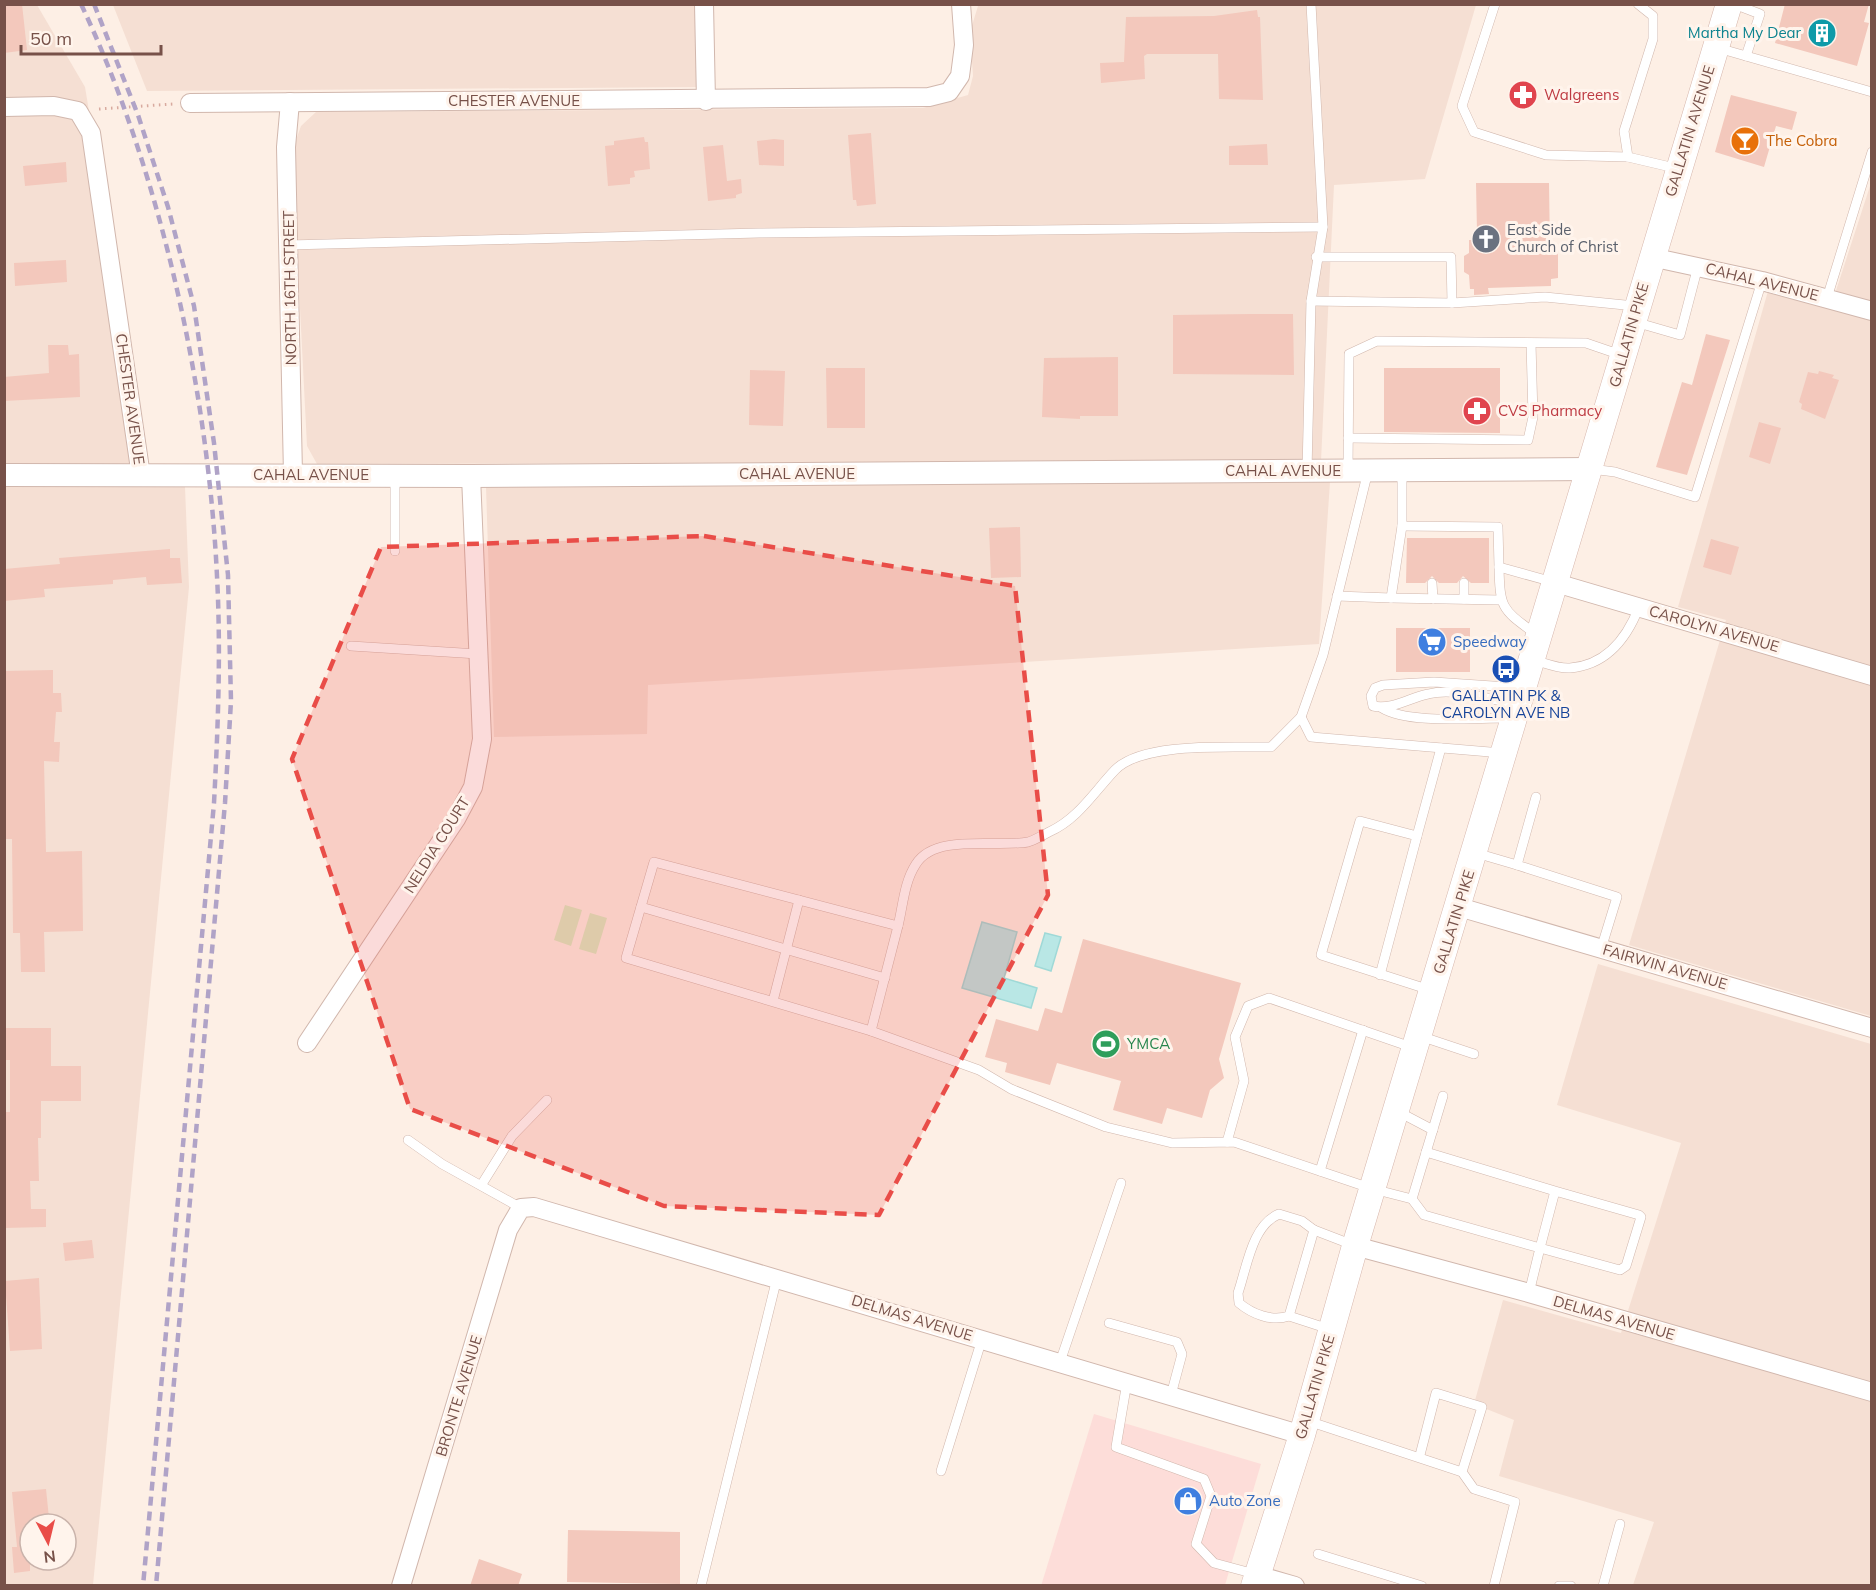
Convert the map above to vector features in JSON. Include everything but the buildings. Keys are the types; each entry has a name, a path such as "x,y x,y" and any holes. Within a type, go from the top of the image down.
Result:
{"main road":[{"name":"GALLATIN AVENUE","path":"1651,257 1729,4"},
{"name":"GALLATIN PIKE","path":"1256,1580 1304,1427 1355,1246 1460,907 1651,257"}],"street":[{"path":"704,4 706,100"},
{"name":"CHESTER AVENUE","path":"190,103 929,97 949,92 960,76 964,45 961,4"},
{"name":"NORTH 16TH STREET","path":"290,102 286,147 293,474"},
{"path":"4,107 54,106 78,111"},
{"name":"CHESTER AVENUE","path":"78,111 92,133 141,476"},
{"name":"CAHAL AVENUE","path":"1651,257 1762,281 1872,311"},
{"name":"CAHAL AVENUE","path":"4,475 471,476 1589,469"},
{"name":"NELDIA COURT","path":"307,1043 456,819 473,786 482,739 471,476"},
{"name":"CAROLYN AVENUE","path":"1556,583 1872,676"},
{"name":"FAIRWIN AVENUE","path":"1460,907 1872,1028"},
{"name":"DELMAS AVENUE","path":"520,1208 534,1207 1171,1395 1304,1427"},
{"name":"BRONTE AVENUE","path":"401,1586 508,1230 520,1208"},
{"name":"DELMAS AVENUE","path":"1355,1246 1529,1293 1872,1392"},
{"path":"1256,1580 1295,1586"}],"lane":[{"path":"1307,471 1311,301 1316,257 1323,228 1311,4"},
{"path":"1496,4 1462,106 1474,132 1546,155 1628,157 1679,169"},
{"path":"1628,157 1624,131 1653,39 1653,16 1638,4"},
{"path":"1734,4 1760,14 1746,56"},
{"path":"1716,48 1872,92"},
{"path":"1827,298 1872,152"},
{"path":"289,245 759,233 1323,228"},
{"path":"1316,257 1451,256 1452,303"},
{"path":"1311,301 1452,303 1545,297 1635,314 1680,335 1698,266"},
{"path":"1589,469 1615,471 1695,497 1762,281"},
{"path":"871,1031 907,883 916,862 945,844 1029,842 1056,829 1088,803 1117,768 1147,754 1182,748 1271,747 1301,717 1323,655 1337,596 1358,471 1348,438 1349,354 1377,341 1586,343 1623,356"},
{"path":"1348,438 1528,440 1533,417 1531,343"},
{"path":"1391,598 1402,526 1402,470"},
{"path":"394,551 395,475"},
{"path":"1402,526 1498,527 1500,600 1536,648 1568,669 1595,660 1622,643 1631,629 1639,607"},
{"path":"1433,527 1433,538"},
{"path":"1463,527 1463,538"},
{"path":"1499,567 1556,583"},
{"path":"1432,583 1432,599"},
{"path":"1464,583 1464,599"},
{"path":"1337,596 1500,600"},
{"path":"351,646 478,654"},
{"path":"1434,682 1520,704 1403,716 1393,715 1382,708 1373,706 1371,696 1375,688 1383,684 1434,682"},
{"path":"1382,708 1428,694 1464,693 1520,704"},
{"path":"1301,717 1311,737 1505,753"},
{"path":"1380,975 1442,748"},
{"path":"1517,865 1536,797"},
{"path":"1417,836 1360,821 1321,955 1433,990"},
{"path":"1476,853 1617,897 1601,948"},
{"path":"898,926 654,862 626,957 871,1031 979,1070 1011,1089 1106,1127 1172,1143 1234,1142 1373,1189 1413,1199 1424,1215 1620,1270 1626,1266 1641,1217 1426,1152"},
{"path":"772,1002 799,900"},
{"path":"641,907 885,978"},
{"path":"1227,1142 1244,1081 1235,1037 1248,1006 1269,998 1363,1030 1474,1054"},
{"path":"1320,1171 1363,1030"},
{"path":"1413,1199 1443,1096"},
{"path":"482,1184 512,1136 547,1100"},
{"path":"1397,1111 1433,1130"},
{"path":"408,1140 442,1164 482,1184 520,1208"},
{"path":"1060,1362 1121,1183"},
{"path":"1529,1293 1555,1191"},
{"path":"1331,1329 1289,1316 1280,1319 1251,1312 1239,1303 1238,1293 1258,1232 1268,1218 1279,1214 1302,1221 1314,1230 1355,1246"},
{"path":"1289,1316 1314,1230"},
{"path":"701,1586 705,1560 777,1278"},
{"path":"1109,1323 1177,1342 1182,1354 1171,1395"},
{"path":"941,1471 982,1339"},
{"path":"1127,1382 1116,1446 1204,1479 1211,1496 1196,1544 1214,1563 1256,1580"},
{"path":"1420,1455 1436,1394 1482,1407 1462,1472"},
{"path":"1304,1427 1420,1455 1462,1472 1474,1489 1515,1502 1494,1586"},
{"path":"1603,1586 1620,1524"},
{"path":"1318,1554 1422,1586"},
{"path":"1559,1586 1571,1586"}],"path":[{"path":"78,111 190,103"}],"highlighted area":[{"path":"704,536 1015,586 1048,895 879,1215 664,1206 410,1109 292,759 381,547"}],"shaded area":[{"path":"1075,4 1476,5 1425,179 1334,185 1321,461 317,464 307,446 292,151 301,126 316,112 923,108 968,95 973,76 970,32 978,6"},
{"path":"4,5 37,5 85,87 148,465 5,465"},
{"path":"113,5 695,5 698,87 147,91"},
{"path":"1871,183 1871,1016 1629,945 1726,620 1678,607 1768,291 1831,306"},
{"path":"1330,482 1319,644 648,685 647,734 494,737 486,487"},
{"path":"4,487 185,487 189,587 93,1585 5,1585"},
{"path":"1598,964 1871,1044 1871,1585 1633,1585 1654,1522 1499,1476 1514,1420 1474,1404 1503,1300 1621,1333 1681,1143 1557,1105"},
{"path":"1094,1414 1261,1464 1225,1585 1041,1586"}],"green space":[{"path":"565,905 582,910 571,946 554,940"},
{"path":"590,913 607,918 596,954 579,949"}],"water":[{"path":"982,922 1017,932 1004,978 1037,988 1031,1008 962,988"},
{"path":"1045,933 1061,937 1051,971 1035,966"}],"railway":[{"path":"81,4 109,69 135,139 157,210 176,284 203,432 212,505 217,576 219,633 214,803 143,1586"},
{"path":"94,4 138,115 168,207 194,306 214,443 228,575 231,701 225,803 156,1586"}],"place":[{"name":"Martha My Dear","path":"1822,33"},
{"name":"Walgreens","path":"1523,95"},
{"name":"The Cobra","path":"1745,141"},
{"name":"East Side Church of Christ","path":"1486,239"},
{"name":"CVS Pharmacy","path":"1477,411"},
{"name":"Speedway","path":"1432,642"},
{"name":"GALLATIN PK & CAROLYN AVE NB","path":"1506,669"},
{"name":"YMCA","path":"1106,1044"},
{"name":"Auto Zone","path":"1188,1501"}]}
